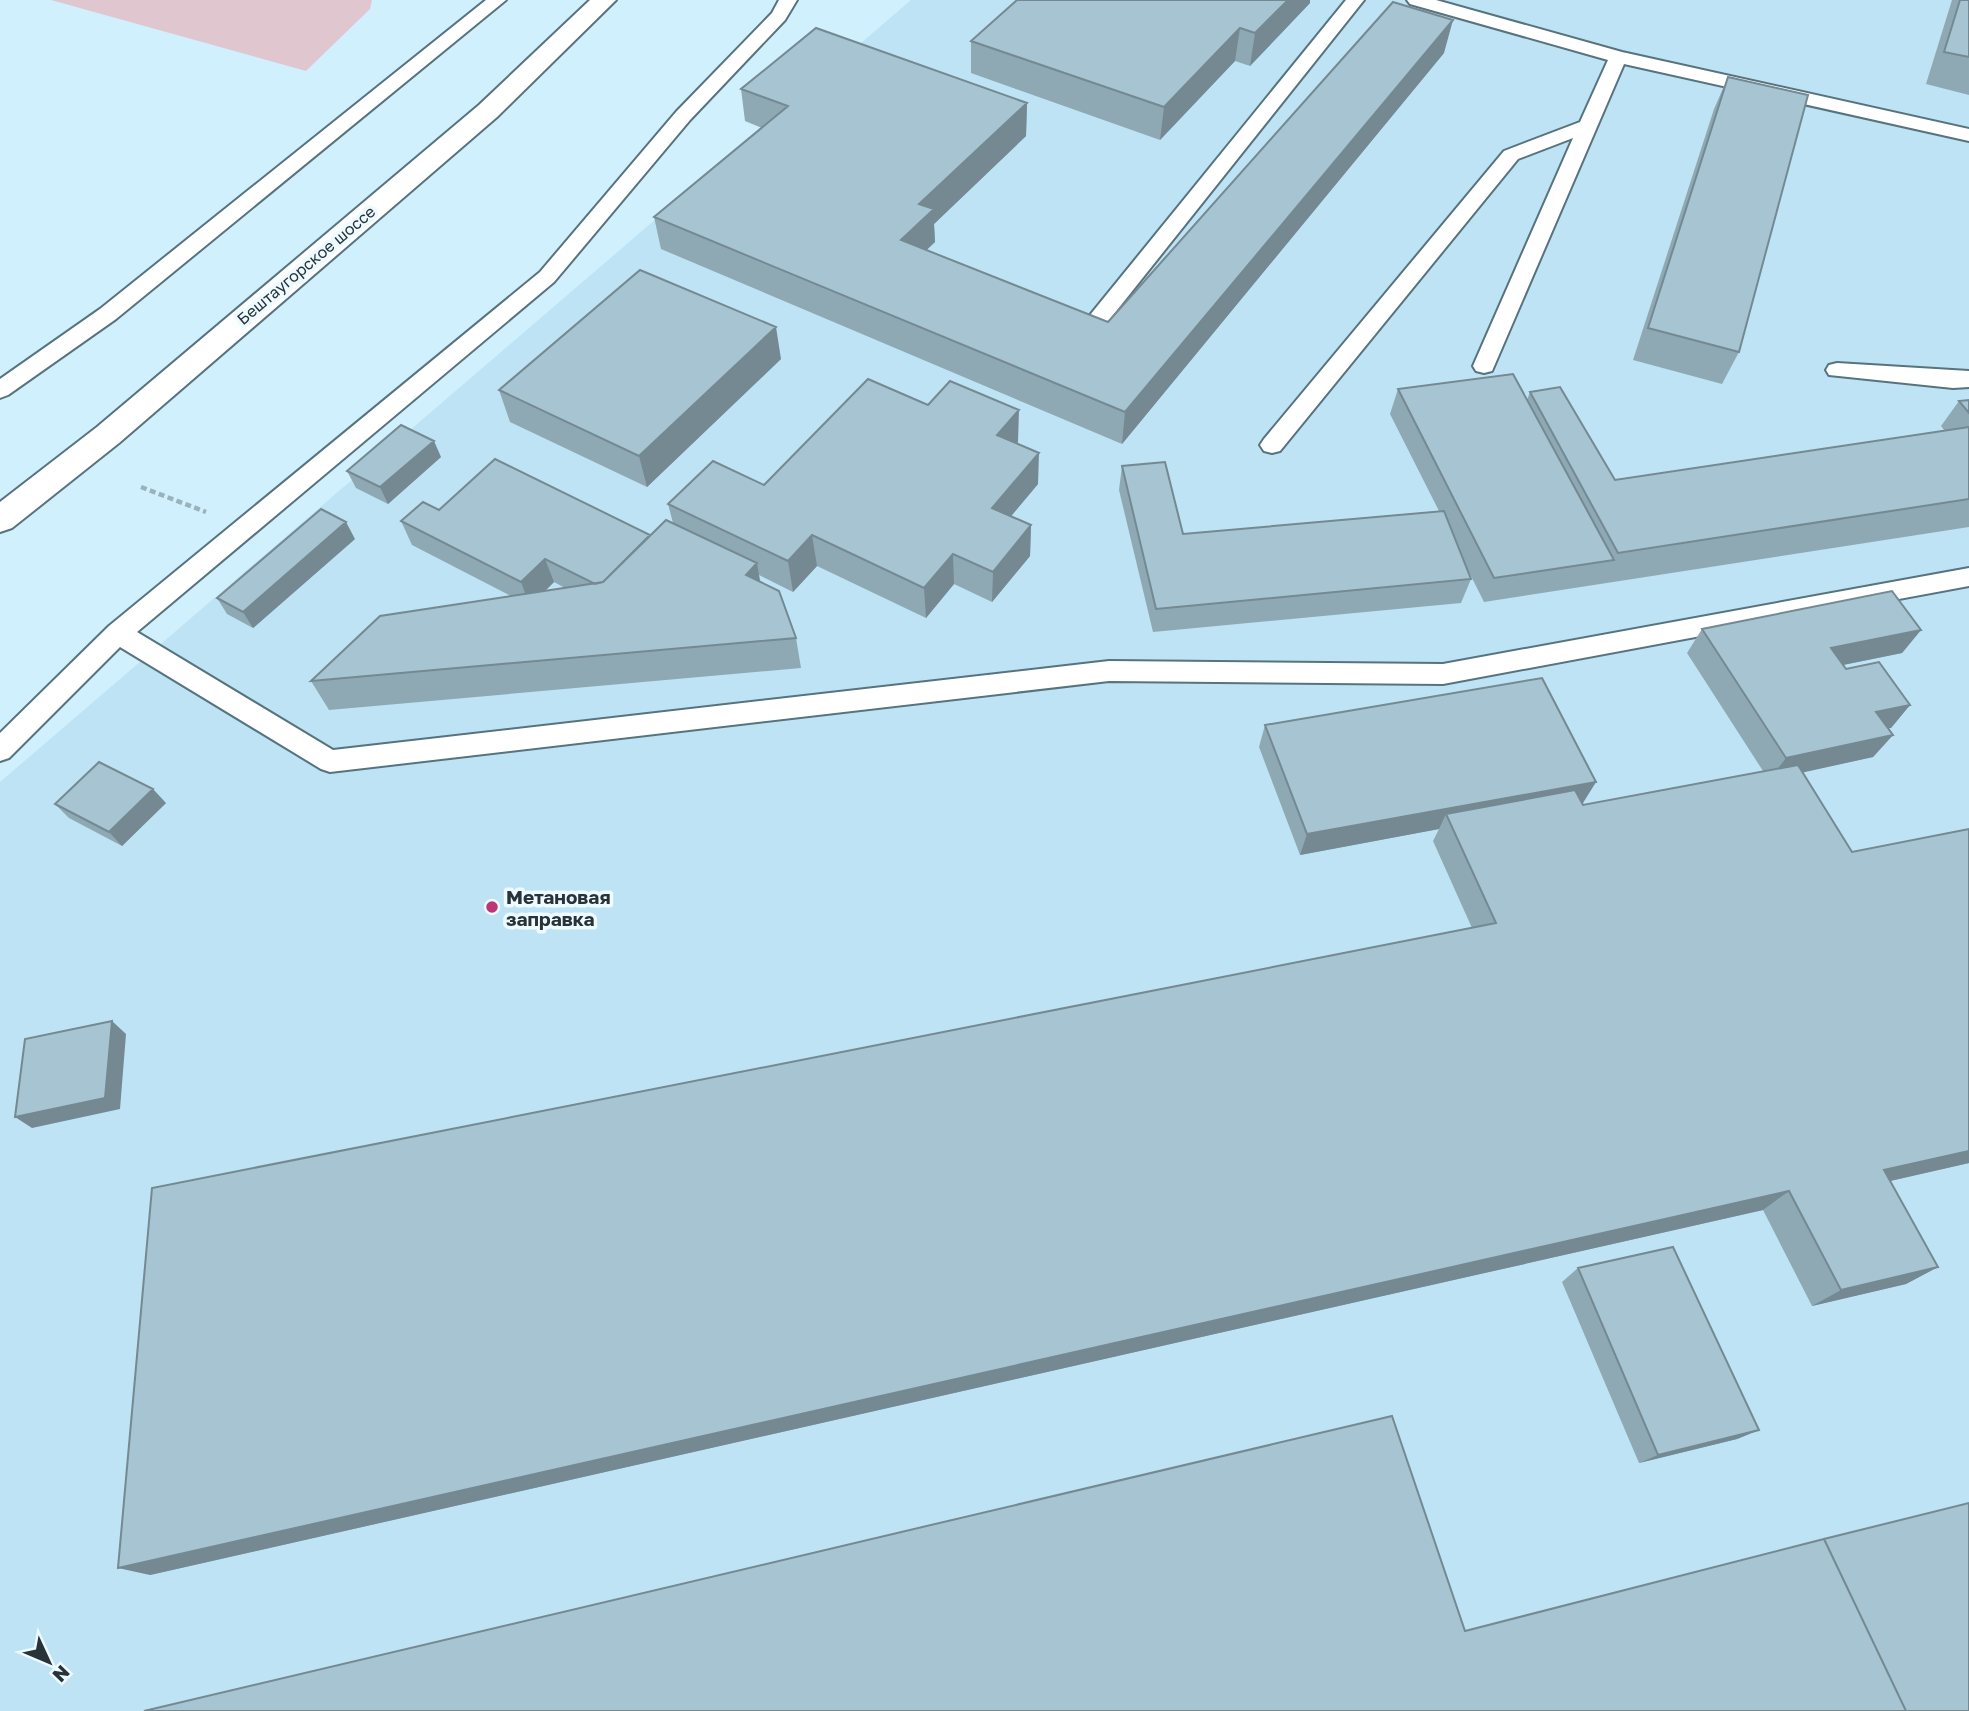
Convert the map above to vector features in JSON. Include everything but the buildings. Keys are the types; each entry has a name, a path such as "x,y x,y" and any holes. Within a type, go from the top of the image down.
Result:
{"main road":[{"name":"Бештаугорское шоссе","path":"0,520 108,435 488,111 604,0"}],"lane":[{"path":"0,390 108,314 498,0"},
{"path":"0,750 118,633 547,277 683,116 779,16 788,0"},
{"path":"1054,315 1090,329 1355,0"},
{"path":"1416,0 1618,57 1969,135"},
{"path":"1484,366 1618,57"},
{"path":"1272,445 1511,155 1587,126"},
{"path":"1837,370 1969,379"},
{"path":"118,633 331,761 1109,671 1443,674 1969,577"}],"path":[{"path":"141,487 246,527"}],"shaded area":[{"path":"51,0 372,0 370,9 306,71"},
{"path":"911,0 1969,0 1969,1711 0,1711 0,782"}],"place":[{"name":"Метановая заправка","path":"492,907"}]}
